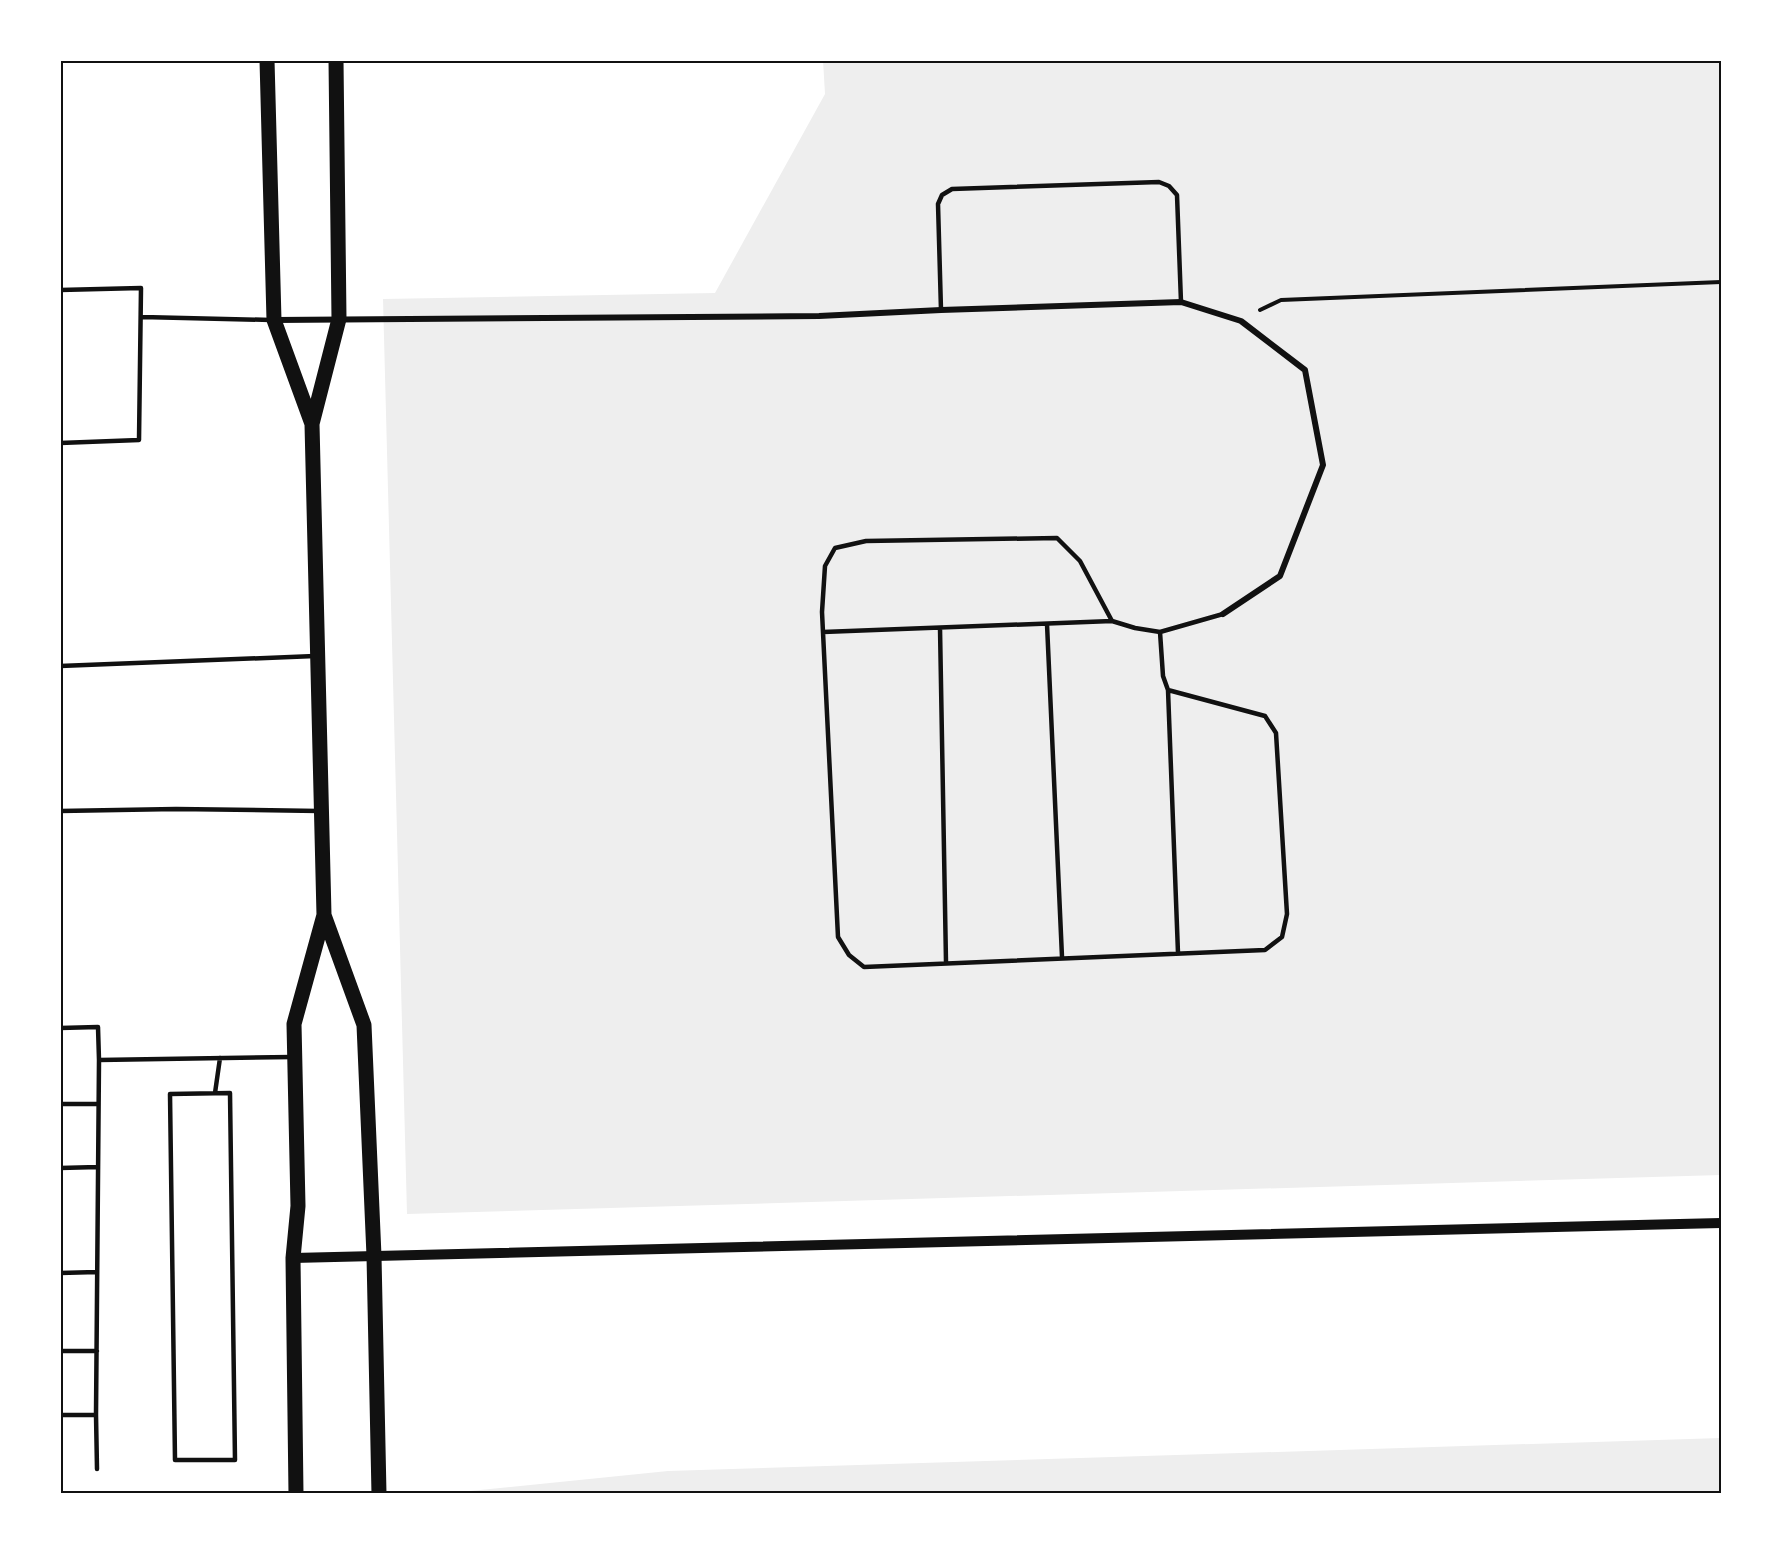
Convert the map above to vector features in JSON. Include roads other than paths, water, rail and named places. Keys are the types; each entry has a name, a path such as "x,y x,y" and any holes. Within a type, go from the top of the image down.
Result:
{"main road":[{"path":"267,60 274,320 312,424"},
{"path":"296,1494 292,1258 298,1206 294,1024 324,915 312,424 339,319 336,60"},
{"path":"324,915 364,1025 374,1256 380,1494"}],"street":[{"path":"274,320 819,316 1181,302 1241,321 1305,370 1323,465 1280,576 1224,614"},
{"path":"292,1258 1721,1223"}],"lane":[{"path":"941,310 938,204 942,195 952,189 1159,182 1168,186 1177,195 1181,302"},
{"path":"60,290 141,288 142,317 139,440 60,443"},
{"path":"142,317 274,320"},
{"path":"1112,621 1080,561 1057,538 866,541 834,548 825,566 823,632 838,937 849,955 864,967 1265,950 1282,937 1287,914 1276,733 1264,716 1168,690"},
{"path":"823,632 1112,621 1160,632 1224,614"},
{"path":"1047,624 1062,957"},
{"path":"939,628 946,962"},
{"path":"1160,632 1163,676 1168,690 1178,953"},
{"path":"60,666 317,656"},
{"path":"60,811 176,809 322,811"},
{"path":"60,1028 98,1027 97,1469"},
{"path":"99,1060 295,1057"},
{"path":"215,1093 220,1058"},
{"path":"215,1093 230,1094 235,1460 176,1461 170,1094 215,1093"},
{"path":"60,1104 97,1101"},
{"path":"60,1168 98,1167"},
{"path":"60,1273 97,1272"},
{"path":"60,1351 97,1351"},
{"path":"60,1416 96,1415"}]}
